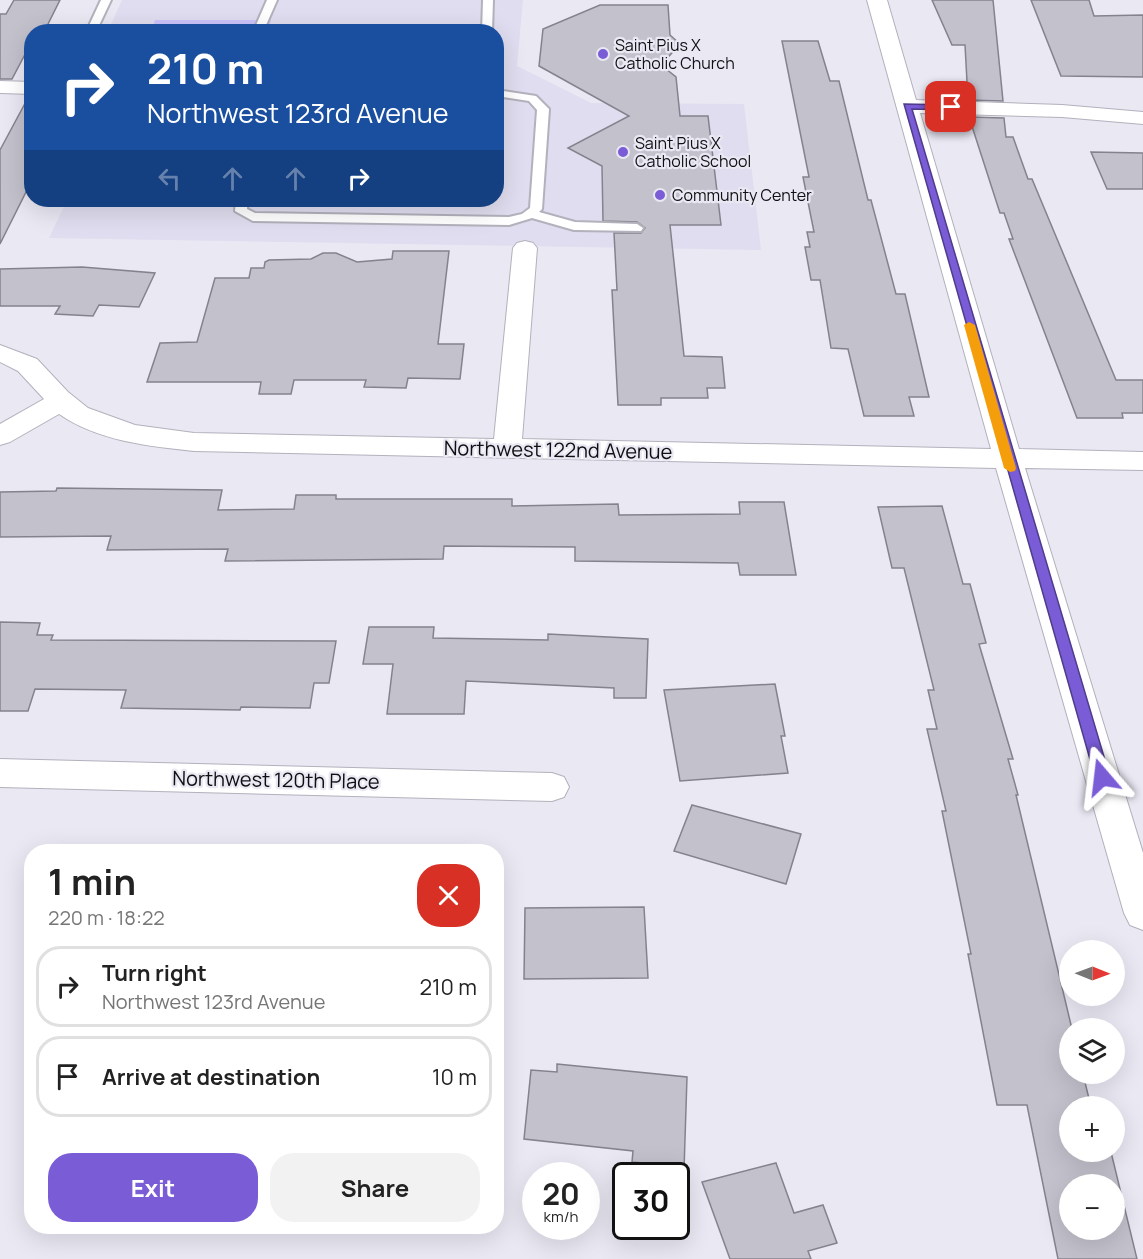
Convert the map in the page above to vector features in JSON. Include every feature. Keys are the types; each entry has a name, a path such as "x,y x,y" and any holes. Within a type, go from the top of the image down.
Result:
{"street":[{"path":"877,0 1008,459 1143,913"},
{"path":"0,87 24,87"},
{"path":"907,106 1062,111 1143,118"},
{"path":"507,448 525,248"},
{"name":"Northwest 122nd Avenue","path":"0,353 16,357 34,368 62,400 77,413 102,425 151,437 194,442 1143,461"},
{"path":"0,436 62,400"},
{"name":"Northwest 120th Place","path":"0,773 552,787"}],"lane":[{"path":"95,24 106,0"},
{"path":"261,24 272,0"},
{"path":"487,24 488,0"},
{"path":"241,207 241,211 253,217 509,221 531,214 536,209 543,109 532,98 504,94"},
{"path":"531,214 574,226 637,228"}],"shaded area":[{"name":"Saint Pius X Catholic School","path":"122,0 523,0 517,66 591,103 744,104 761,250 49,238 64,207 504,207 504,24 111,24"},
{"path":"155,20 271,20 270,24 154,24"}],"building":[{"path":"14,0 60,0 48,24 24,24 24,56 12,79 0,79 0,14 6,14"},
{"path":"932,0 993,0 1003,101 968,100 965,45 952,45"},
{"path":"1031,0 1089,0 1094,16 1143,15 1143,77 1061,76"},
{"path":"600,5 668,5 670,35 680,44 661,65 676,77 680,116 708,116 721,225 670,225 684,356 722,357 725,388 707,388 708,398 661,398 661,405 618,405 612,290 617,290 614,233 641,233 645,228 637,222 603,221 602,166 568,148 629,116 539,66 543,29"},
{"path":"782,41 818,41 830,81 839,81 868,200 871,200 896,294 905,294 929,397 909,397 914,416 864,416 848,349 831,348 820,280 811,280 805,247 810,247 807,232 814,232 803,177 809,177"},
{"path":"24,105 24,196 0,244 0,150"},
{"path":"969,117 1004,118 1006,137 1013,137 1028,179 1032,179 1116,380 1143,380 1143,413 1122,413 1123,418 1077,418 1009,239 1013,239 1004,213 1000,213"},
{"path":"1091,152 1143,153 1143,189 1107,189"},
{"path":"393,251 449,251 438,344 464,344 460,379 408,378 406,388 364,387 366,380 294,380 291,394 259,394 261,382 147,382 160,343 197,342 215,278 249,278 251,268 264,268 265,262 269,260 311,259 323,253 336,253 357,262 392,259"},
{"path":"82,267 155,273 139,307 99,305 93,316 55,314 60,306 0,306 0,269"},
{"path":"57,488 222,490 218,510 294,509 296,495 336,495 336,499 512,499 512,506 618,504 619,515 740,514 739,502 784,502 796,575 740,575 738,563 575,561 575,547 444,546 443,559 225,561 228,549 107,550 111,536 0,537 0,492 56,491"},
{"path":"942,506 963,584 970,584 986,643 979,644 1013,759 1008,759 1059,975 1059,1006 1066,1006 1069,1018 1059,1018 1059,1084 1085,1084 1088,1096 1059,1096 1059,1162 1113,1162 1116,1174 1059,1174 1059,1240 1125,1240 1125,1210 1137,1259 1058,1259 1027,1105 997,1105 968,954 971,954 942,811 946,811 927,729 937,729 928,690 934,690 904,568 892,568 878,507"},
{"path":"0,622 40,623 37,635 53,635 51,640 336,641 329,683 314,683 310,708 241,707 240,710 121,708 126,690 35,689 28,711 0,711"},
{"path":"369,627 434,627 433,638 548,640 548,634 648,639 646,698 614,698 614,688 466,681 464,714 387,714 393,664 363,664"},
{"path":"775,684 785,736 781,736 788,773 680,781 664,690"},
{"path":"692,805 801,834 786,884 674,851"},
{"path":"644,907 648,978 524,979 525,908"},
{"path":"557,1064 687,1077 684,1162 632,1162 633,1151 524,1139 531,1070 557,1072"},
{"path":"776,1163 794,1213 823,1205 837,1243 808,1251 811,1259 730,1259 702,1182"}],"slow traffic":[{"path":"969,325 1010,468"}],"place":[{"name":"Saint Pius X Catholic Church","path":"603,54"},
{"name":"Saint Pius X Catholic School","path":"623,152"},
{"name":"Community Center","path":"660,195"}],"route":[{"path":"951,107 907,106 1102,777"}]}
